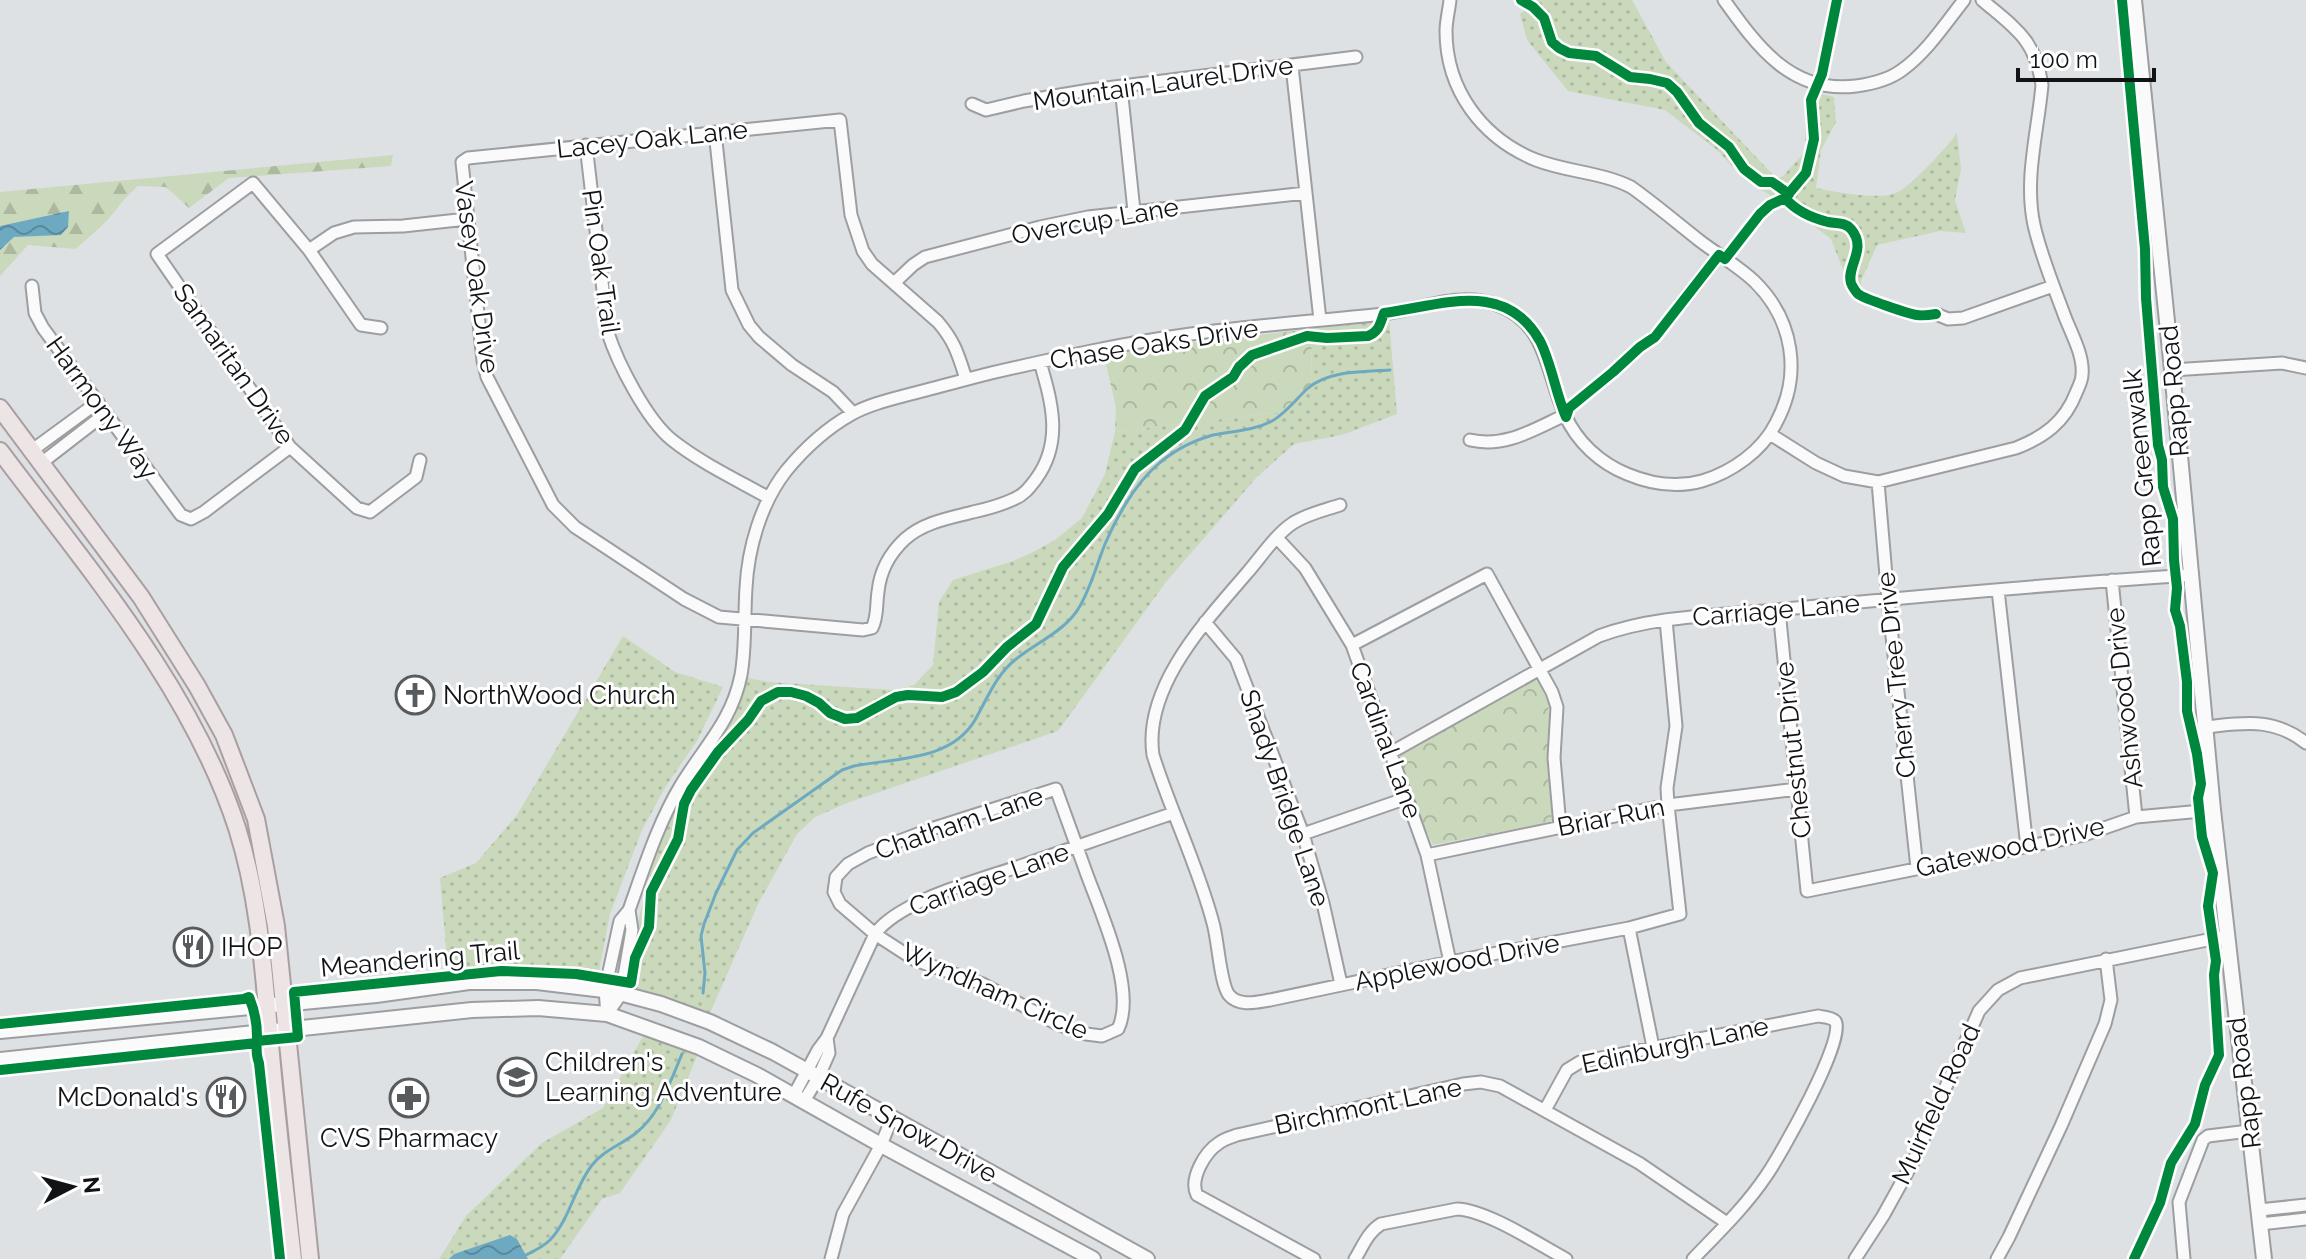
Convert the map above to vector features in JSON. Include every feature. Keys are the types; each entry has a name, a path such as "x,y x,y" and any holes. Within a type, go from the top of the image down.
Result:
{"main road":[{"name":"Rapp Road","path":"2134,0 2213,810 2264,1259"},
{"path":"0,408 141,597 179,658 224,735 256,819 273,903 310,1259"},
{"path":"0,451 98,580 159,671 209,760 237,829 255,902 293,1259"},
{"path":"159,671 179,658"},
{"name":"Rufe Snow Drive","path":"0,1031 284,1004 469,982 537,982 605,990 661,1004 715,1024 773,1052 1147,1259"},
{"name":"Rufe Snow Drive","path":"0,1060 472,1010 538,1008 607,1014 710,1052 1093,1259"},
{"path":"67,1025 70,1053"},
{"path":"283,1174 300,1172"},
{"path":"1019,1218 1032,1196"}],"street":[{"name":"Chase Oaks Drive","path":"607,1014 605,990 620,921 629,910 682,783 728,716 741,673 748,566 754,537 769,498 788,469 807,449 853,413 966,379 1190,334 1411,310 1460,299 1475,299 1500,305 1521,318 1540,341 1565,415 1580,440 1612,468 1647,482 1697,482 1721,474 1744,460 1770,434 1787,404 1792,385 1787,333 1773,305 1755,282 1631,187 1612,178 1537,160 1515,150 1479,122 1459,90 1451,70 1446,29 1450,0"},
{"path":"1724,0 1774,62 1817,84 1832,87 1869,84 1901,71 1930,43 1964,0"},
{"path":"1770,434 1816,463 1844,476 1878,482 2035,441 2063,418 2075,396 2082,376 2079,353 2053,286 2034,226 2031,205 2042,85 2040,71 2036,55 2022,34 1982,0"},
{"name":"Mountain Laurel Drive","path":"972,104 986,110 1035,99 1356,57"},
{"path":"1292,66 1320,320"},
{"path":"1121,87 1134,211"},
{"name":"Lacey Oak Lane","path":"464,160 840,120 845,175 857,236 872,264 894,283"},
{"path":"715,132 732,290 749,325 792,365 833,392 853,413"},
{"name":"Pin Oak Trail","path":"586,145 608,333 636,392 671,439 769,498"},
{"name":"Vasey Oak Drive","path":"464,160 462,174 487,377 553,505 575,527 684,599 719,617 863,630 872,628 876,621 878,590 884,568 895,549 917,530 1015,499 1027,491 1044,468 1054,426 1040,362"},
{"name":"Samaritan Drive","path":"309,250 253,183 157,254 290,447 357,508 370,512 416,477 420,460"},
{"name":"Overcup Lane","path":"894,283 913,265 939,253 1052,225 1134,211 1306,193"},
{"path":"381,328 361,325 309,250 334,233 354,227 403,226 467,219"},
{"path":"1680,305 1719,255"},
{"path":"894,283 947,332 955,344 966,379"},
{"name":"Harmony Way","path":"32,286 35,313 43,328 181,515 191,519 204,512 290,447"},
{"path":"1936,314 1948,319 1963,318 2053,286"},
{"path":"2172,370 2282,363 2306,368"},
{"path":"36,457 98,402"},
{"path":"36,457 106,413"},
{"path":"1470,440 1488,444 1522,436 1565,415"},
{"name":"Cherry Tree Drive","path":"1878,482 1917,868"},
{"path":"1174,813 1151,742 1157,706 1170,675 1205,622 1277,538 1293,523 1340,505"},
{"name":"Cardinal Lane","path":"1277,538 1305,568 1352,645 1427,855 1450,962"},
{"path":"1352,645 1487,574 1540,669 1557,707 1554,780 1560,826"},
{"name":"Carriage Lane","path":"1392,752 1599,636 1624,627 1666,620 1888,599 2191,575"},
{"name":"Ashwood Drive","path":"2112,580 2136,817"},
{"path":"1998,590 2027,847"},
{"name":"Chestnut Drive","path":"1779,610 1807,891"},
{"path":"1666,620 1676,726 1667,788 1668,805"},
{"name":"Shady Bridge Lane","path":"1205,622 1236,659 1303,834 1323,903 1341,984"},
{"path":"2205,727 2262,723 2291,733 2306,743"},
{"name":"Chatham Lane","path":"875,934 840,904 834,892 836,877 848,864 868,853 931,829 1056,789 1077,846"},
{"name":"Briar Run","path":"1427,855 1668,805 1797,789"},
{"path":"1303,834 1407,798"},
{"name":"Applewood Drive","path":"1174,813 1208,904 1229,995 1241,1002 1254,1003 1629,928 1680,914 1668,805"},
{"name":"Gatewood Drive","path":"1807,891 2084,835 2136,817 2213,810"},
{"name":"Carriage Lane","path":"799,1098 829,1053 827,1038 882,923 936,896 1174,813"},
{"name":"Wyndham Circle","path":"875,934 915,960 983,984 1057,1024 1095,1035 1111,1034 1118,1029 1122,1020 1121,980 1115,949 1077,846"},
{"name":"Chase Oaks Drive","path":"607,1014 621,994 632,930 629,910"},
{"path":"1629,928 1653,1047"},
{"name":"Muirfield Road","path":"1855,1259 1914,1160 1979,1011 1998,990 2020,978 2227,936"},
{"path":"1997,1259 2061,1126 2105,1024 2111,1000 2106,959"},
{"name":"Edinburgh Lane","path":"1545,1110 1567,1070 1580,1062 1818,1016 1828,1017 1837,1026 1834,1046 1827,1062 1766,1177 1727,1223"},
{"name":"Birchmont Lane","path":"1314,1259 1203,1200 1194,1189 1198,1172 1215,1145 1237,1135 1481,1082 1500,1086 1639,1163 1727,1223"},
{"path":"831,1259 843,1214 881,1145 892,1118"},
{"path":"2184,1259 2179,1202 2203,1140 2208,1136 2249,1131"},
{"path":"2259,1217 2306,1205"},
{"path":"1355,1259 1373,1229 1381,1224 1457,1209 1489,1218 1566,1259"},
{"path":"2259,1217 2306,1219"},
{"path":"1693,1259 1727,1223"}],"green space":[{"path":"1535,0 1632,0 1666,62 1775,177 1782,177 1805,152 1806,102 1813,92 1834,97 1836,122 1821,150 1816,188 1870,196 1891,195 1920,174 1957,133 1961,169 1955,200 1966,233 1940,231 1877,245 1861,281 1865,292 1920,310 1921,318 1854,298 1831,239 1744,179 1717,150 1665,110 1568,91 1527,40 1520,14"},
{"path":"393,155 391,166 229,178 189,208 166,187 138,186 76,249 28,245 0,276 0,192"},
{"path":"1389,320 1397,414 1342,435 1294,444 1257,477 1166,582 1058,731 847,803 815,817 797,834 759,902 710,1013 632,989 627,980 635,936 665,828 682,792 725,734 748,678 893,690 914,685 933,665 939,602 953,580 1031,553 1055,540 1082,518 1105,474 1115,432 1281,412 1311,383 1312,329"},
{"path":"1312,329 1311,384 1281,412 1115,432 1116,407 1103,352"},
{"path":"623,636 675,672 723,687 697,741 666,786 642,830 610,914 599,971 486,968 448,971 440,878 476,863 517,815"},
{"path":"1534,680 1540,682 1551,723 1548,757 1552,822 1433,845 1399,756"},
{"path":"648,1033 699,1051 671,1120 620,1193 602,1199 560,1259 439,1259 466,1216 542,1143 603,1108 642,1038"}],"water":[{"path":"69,211 68,227 61,235 14,237 0,250 0,226"},
{"path":"510,1235 517,1239 528,1259 449,1259 454,1254"}],"waterway":[{"path":"703,993 705,973 701,936 716,893 737,850 753,833 842,770 921,755 952,743 965,733 1008,666 1074,615 1120,513 1155,467 1197,440 1272,421 1308,388 1326,378 1390,370"},
{"path":"518,1259 543,1246 557,1232 581,1183 597,1160 636,1133 652,1117 682,1054"}],"cycle path":[{"path":"1521,0 1544,18 1552,42 1559,48 1569,53 1596,56 1630,77 1667,83 1699,123 1729,147 1744,169 1761,182 1772,182 1789,194"},
{"path":"1566,417 1569,408 1655,337 1719,255 1725,259 1760,214 1785,198 1806,173 1814,139 1811,100 1822,74 1837,0"},
{"name":"Rapp Greenwalk","path":"2122,0 2145,249 2158,445 2163,487 2173,519 2177,588 2175,610 2187,682 2187,711 2201,784 2198,798 2202,837 2213,873 2208,906 2216,961 2214,975 2219,1055 2205,1085 2195,1124 2171,1163 2160,1203 2134,1259"},
{"path":"1785,198 1810,216 1851,229 1856,236 1857,250 1850,277 1858,294 1912,314 1936,314"},
{"name":"Meandering Trail","path":"257,1041 298,1037 294,992 501,971 576,974 631,983 635,958 649,927 651,892 678,839 684,804 718,752 761,701 778,692 791,692 806,696 830,713 845,719 857,718 896,697 942,697 956,692 1036,624 1063,567 1108,514 1135,469 1185,430 1205,396 1233,377 1252,355 1307,336 1368,336 1377,330 1384,313 1448,302 1490,303 1509,309 1526,321 1540,341 1566,417"},
{"path":"0,1024 249,997 256,1026 280,1259"},
{"path":"0,1070 257,1043"}],"place":[{"name":"NorthWood Church","path":"415,695"},
{"name":"IHOP","path":"193,947"},
{"name":"Children's Learning Adventure","path":"517,1077"},
{"name":"McDonald's","path":"226,1097"},
{"name":"CVS Pharmacy","path":"409,1098"}]}
